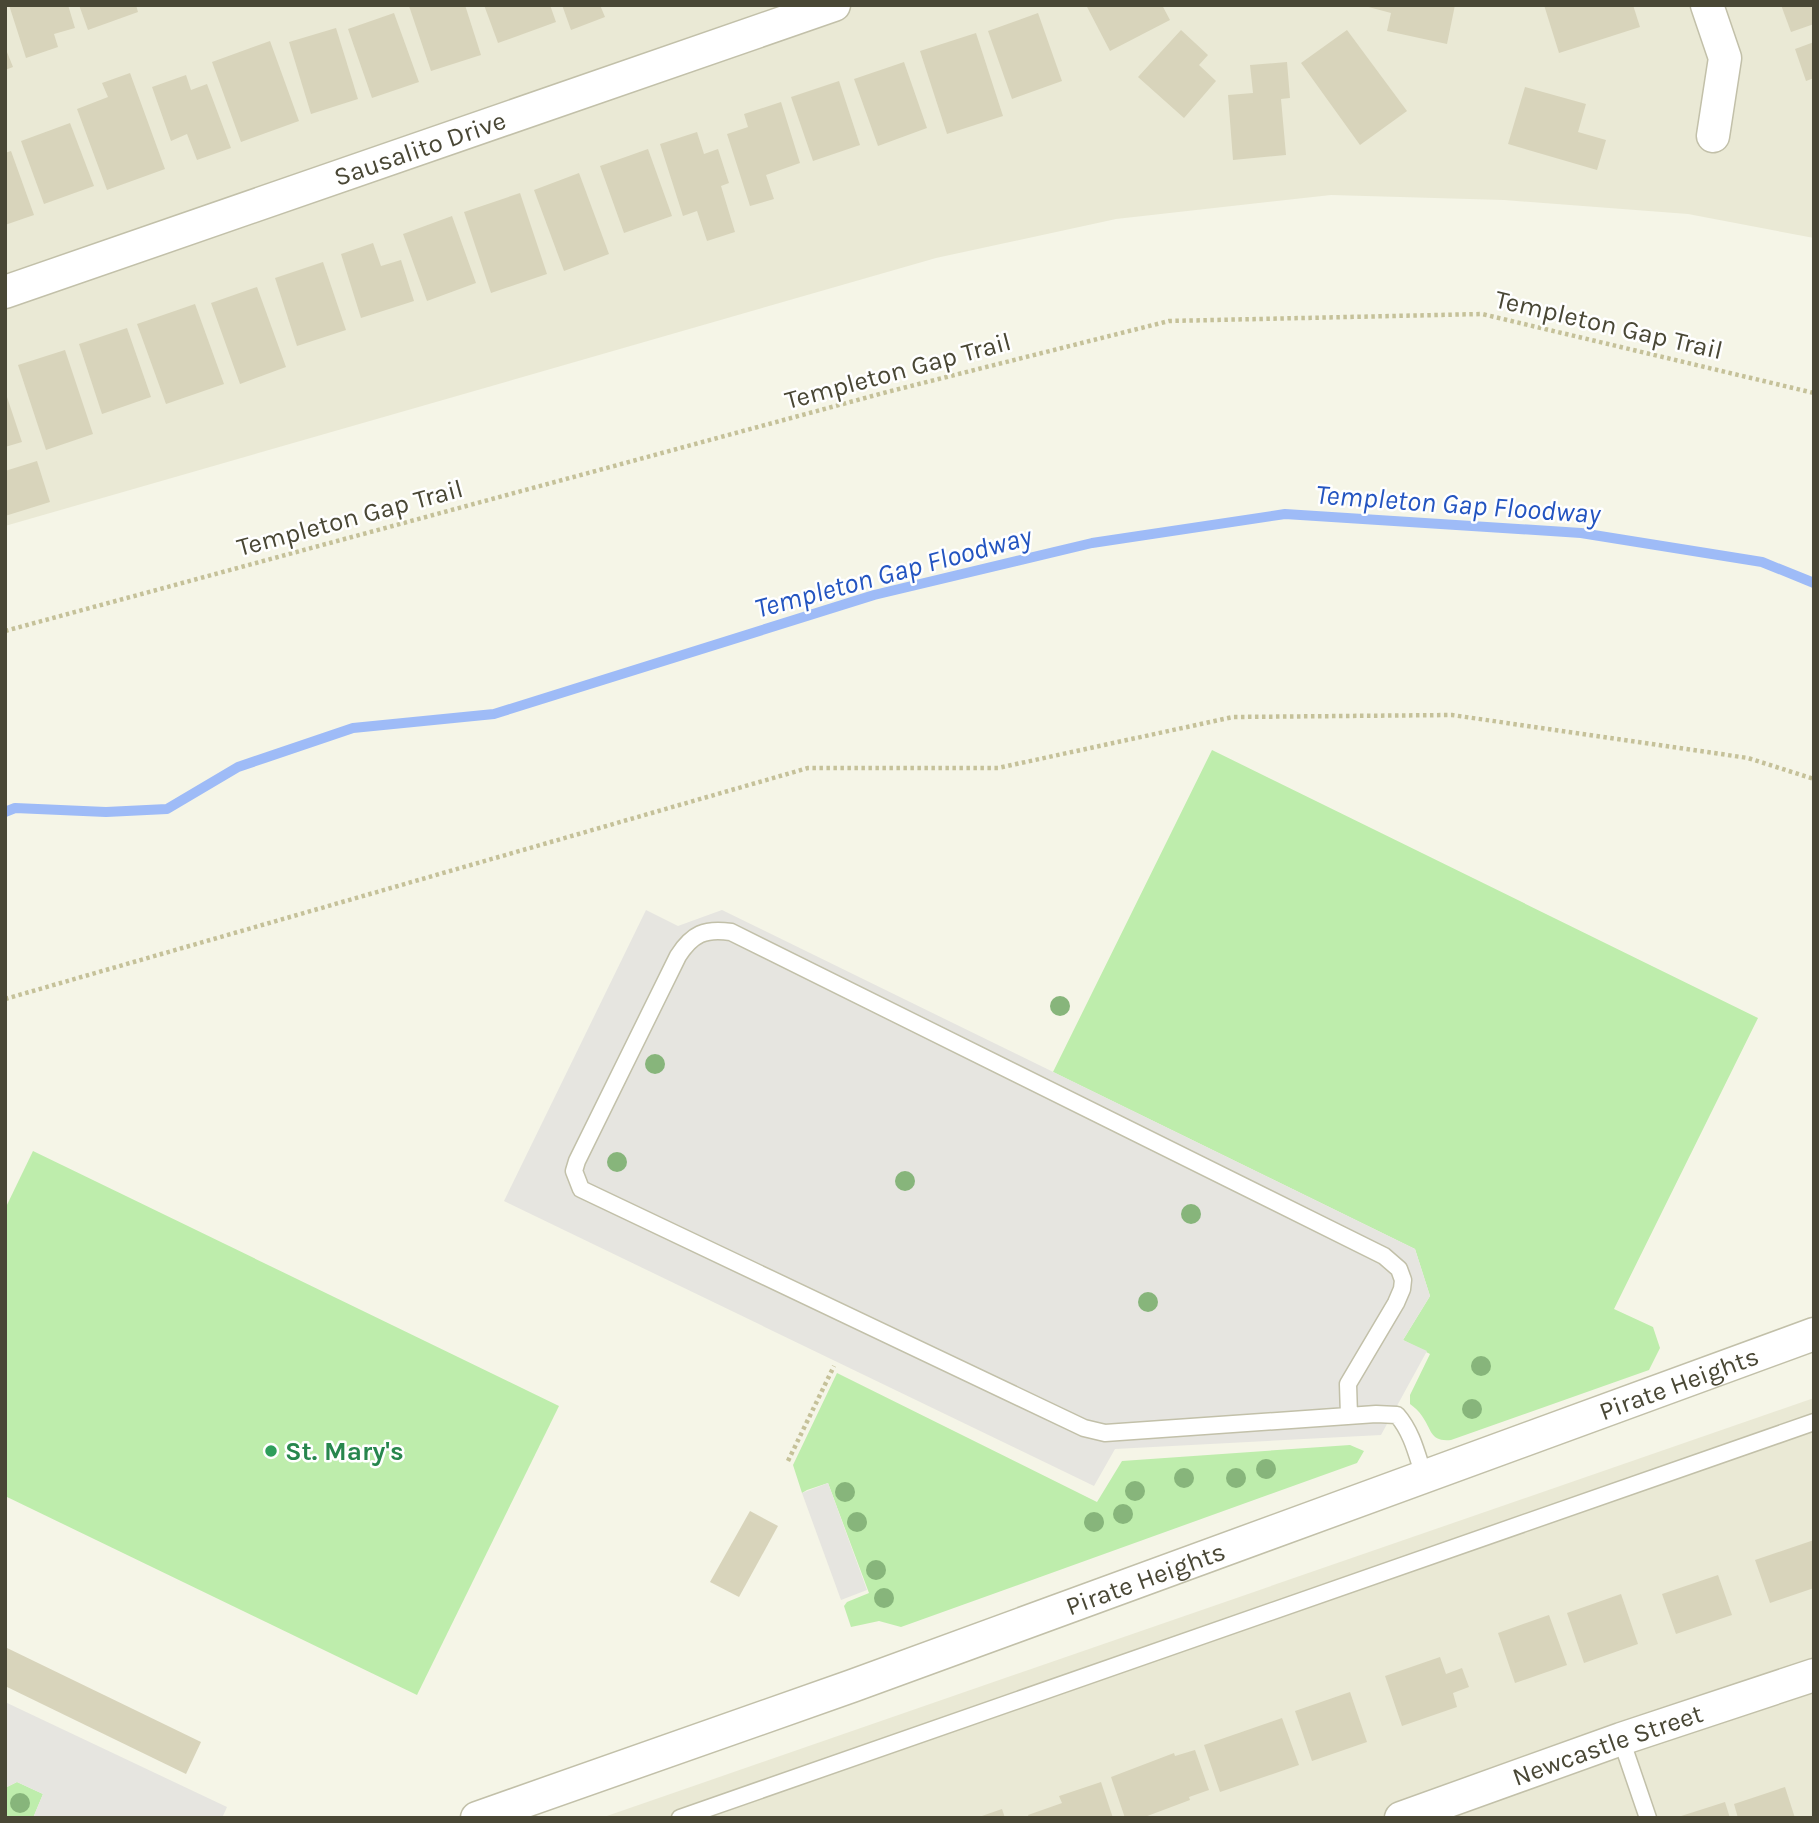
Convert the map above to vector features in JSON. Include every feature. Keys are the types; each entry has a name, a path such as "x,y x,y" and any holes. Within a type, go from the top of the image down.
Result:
{"street":[{"name":"Sausalito Drive","path":"5,292 834,5"},
{"path":"1707,5 1726,58 1713,136"},
{"name":"Pirate Heights","path":"477,1818 852,1686 1814,1334"},
{"name":"Newcastle Street","path":"1404,1817 1622,1739 1814,1675"}],"lane":[{"path":"1349,1416 1348,1384 1402,1289 1403,1280 1399,1269 1384,1256 731,932 714,930 693,938 685,946 666,979 573,1171 581,1189 1084,1428 1096,1432 1113,1432 1349,1416 1376,1414 1396,1415 1404,1423 1412,1440 1424,1476"},
{"path":"680,1818 1814,1422"},
{"path":"1622,1739 1648,1818"}],"path":[{"name":"Templeton Gap Trail","path":"5,631 887,392 1170,321 1482,314 1814,393"},
{"path":"5,999 808,768 998,768 1233,717 1452,715 1748,758 1814,779"},
{"path":"788,1461 834,1366"}],"shaded area":[{"path":"5,5 1814,5 1814,238 1688,214 1504,200 1331,195 1116,219 936,258 5,526"},
{"path":"646,910 678,926 722,910 1415,1249 1430,1296 1403,1340 1427,1351 1381,1435 1115,1449 1094,1486 504,1201"},
{"path":"1814,1398 1814,1818 601,1818"},
{"path":"828,1483 867,1590 841,1600 802,1493"},
{"path":"5,1702 227,1807 222,1818 33,1818 43,1794 17,1782 5,1788"}],"green space":[{"path":"1212,750 1758,1018 1614,1309 1653,1327 1660,1348 1649,1370 1451,1440 1435,1437 1421,1414 1410,1404 1410,1395 1430,1354 1403,1340 1430,1296 1415,1249 1053,1072"},
{"name":"St. Mary's","path":"33,1151 559,1406 417,1695 5,1496 5,1209"},
{"path":"837,1373 1097,1502 1122,1461 1350,1445 1364,1451 1357,1463 901,1627 879,1621 851,1627 844,1606 847,1602 869,1593 828,1483 802,1493 793,1465"},
{"path":"17,1782 43,1794 33,1818 5,1817 5,1788"}],"building":[{"path":"9,5 68,5 75,28 54,34 58,47 26,58"},
{"path":"79,5 136,5 138,12 88,30"},
{"path":"465,5 481,55 431,71 409,6"},
{"path":"484,5 550,5 556,22 498,43"},
{"path":"562,5 600,5 605,17 571,30"},
{"path":"1086,5 1162,5 1170,20 1110,51"},
{"path":"1361,5 1455,5 1447,44 1387,31 1391,13"},
{"path":"1544,5 1633,5 1640,27 1559,53"},
{"path":"1781,5 1814,5 1814,24 1791,32"},
{"path":"394,13 419,82 372,98 348,29"},
{"path":"1038,13 1062,81 1012,99 988,31"},
{"path":"336,28 358,99 311,114 289,42"},
{"path":"1181,30 1208,55 1199,65 1216,81 1184,118 1138,77"},
{"path":"1347,30 1407,111 1360,145 1301,63"},
{"path":"976,33 1003,116 947,134 920,51"},
{"path":"270,41 299,121 241,142 212,62"},
{"path":"1814,42 1814,78 1806,81 1795,49"},
{"path":"5,47 13,67 5,70"},
{"path":"904,62 927,128 878,146 854,79"},
{"path":"1287,62 1290,98 1281,99 1286,155 1233,160 1228,95 1253,93 1250,65"},
{"path":"130,73 165,169 107,190 77,109 108,97 102,83"},
{"path":"186,75 191,90 207,84 231,148 197,160 187,134 171,141 152,87"},
{"path":"839,81 860,145 813,161 791,97"},
{"path":"1525,87 1586,104 1578,132 1606,140 1597,170 1508,144"},
{"path":"781,102 800,163 766,175 774,199 750,206 727,134 748,127 744,114"},
{"path":"70,123 94,186 44,204 21,141"},
{"path":"697,132 704,154 718,149 729,183 721,186 735,232 707,241 697,211 683,216 660,144"},
{"path":"648,149 672,216 624,233 600,166"},
{"path":"11,151 34,215 5,225 5,153"},
{"path":"579,173 609,254 564,271 534,190"},
{"path":"520,193 547,274 491,293 464,212"},
{"path":"452,216 476,283 427,301 403,234"},
{"path":"373,243 381,266 401,260 414,301 361,318 341,254"},
{"path":"323,262 346,330 297,346 275,278"},
{"path":"257,287 286,367 240,384 211,303"},
{"path":"195,304 224,384 166,404 137,324"},
{"path":"127,328 151,397 102,414 79,344"},
{"path":"65,350 93,434 46,450 18,365"},
{"path":"5,391 22,442 5,447"},
{"path":"37,461 50,502 5,516 5,471"},
{"path":"750,1511 778,1526 739,1597 710,1582"},
{"path":"1814,1540 1814,1588 1770,1603 1755,1560"},
{"path":"1718,1575 1732,1615 1676,1634 1662,1594"},
{"path":"1621,1594 1638,1644 1584,1663 1567,1613"},
{"path":"1549,1615 1567,1665 1515,1683 1498,1633"},
{"path":"5,1647 201,1742 186,1774 5,1686"},
{"path":"1440,1657 1446,1674 1462,1668 1469,1687 1453,1693 1457,1707 1402,1726 1385,1676"},
{"path":"1350,1692 1367,1742 1312,1761 1295,1711"},
{"path":"1282,1718 1299,1765 1220,1792 1204,1745"},
{"path":"1195,1750 1209,1790 1142,1818 1125,1818 1111,1777 1174,1753 1175,1756"},
{"path":"1101,1782 1113,1818 1029,1818 1028,1815 1062,1803 1059,1796"},
{"path":"1785,1787 1795,1818 1738,1818 1734,1804"},
{"path":"1725,1802 1730,1818 1678,1818 1678,1817"},
{"path":"1002,1809 1005,1818 979,1818 979,1817"}],"waterway":[{"name":"Templeton Gap Floodway","path":"5,812 15,808 106,812 167,809 238,767 353,728 494,714 874,595 1092,543 1285,514 1581,533 1762,562 1814,583"}],"place":[{"name":"St. Mary's","path":"271,1451"}]}
